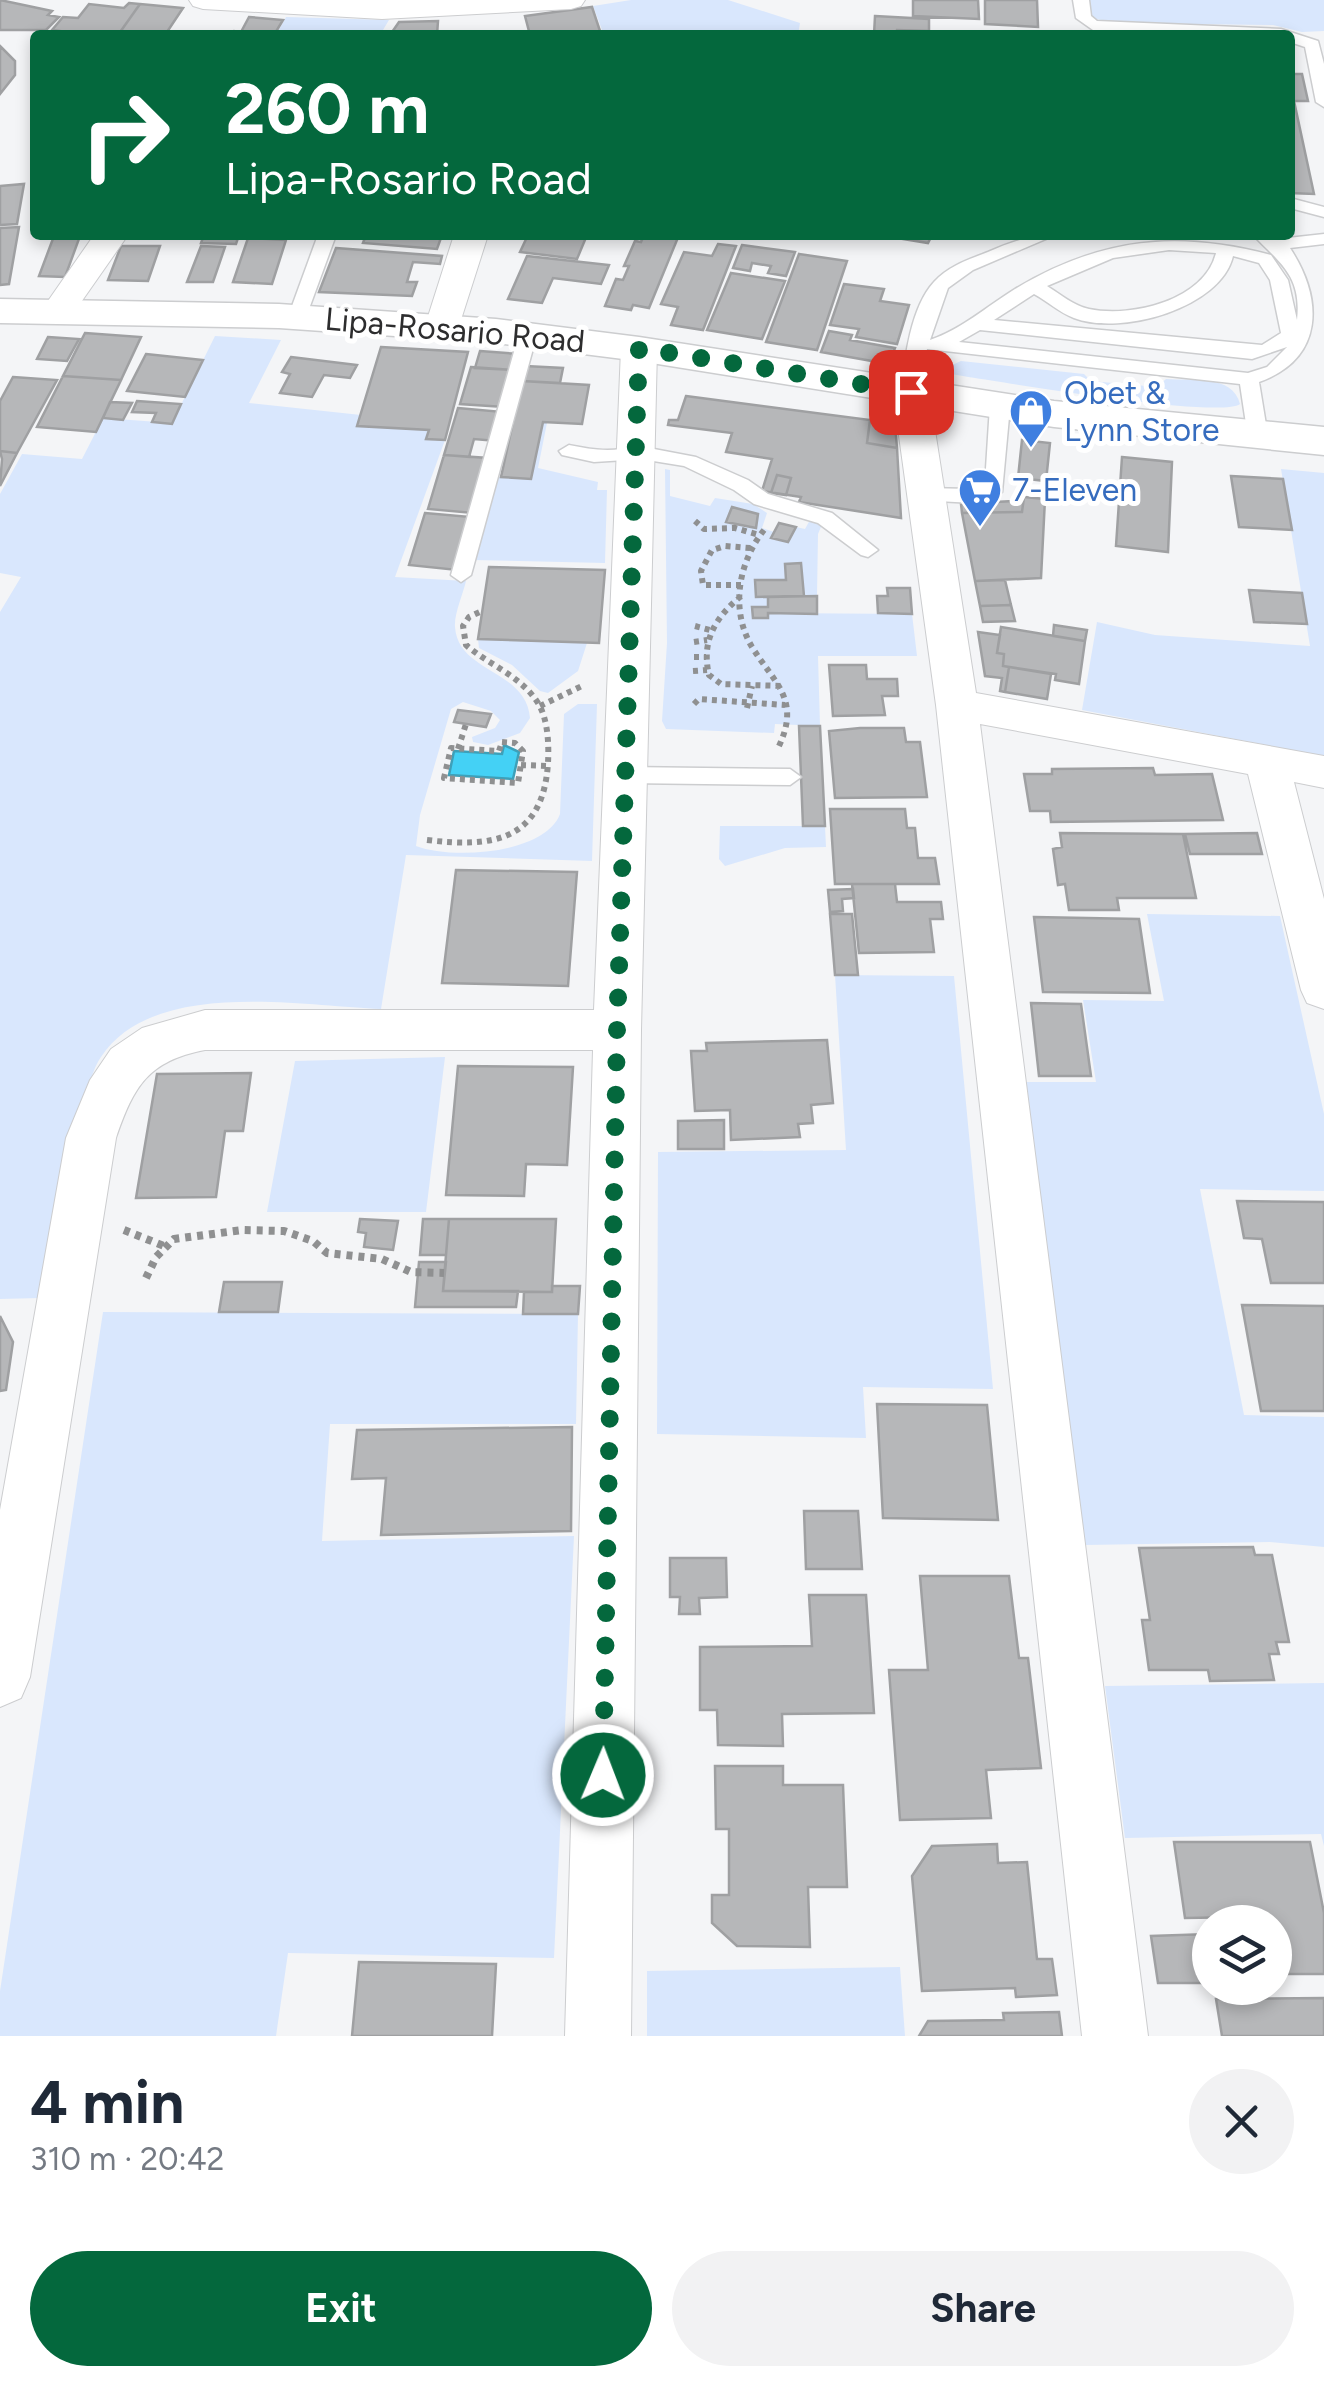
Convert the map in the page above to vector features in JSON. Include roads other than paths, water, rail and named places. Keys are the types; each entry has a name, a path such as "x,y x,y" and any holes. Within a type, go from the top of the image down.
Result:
{"main road":[{"name":"Lipa-Rosario Road","path":"0,310 288,316 528,334 1000,406 1258,437 1324,441"}],"street":[{"path":"203,0 382,10 571,0"},
{"path":"490,2 495,30"},
{"path":"58,312 108,240"},
{"path":"442,326 469,240"},
{"path":"598,2036 617,1030 639,348"},
{"path":"911,392 958,704 1115,2036"},
{"path":"958,704 1324,772"},
{"path":"1267,762 1324,990"},
{"path":"0,1678 91,1138 105,1096 120,1070 143,1048 171,1034 204,1030 617,1030"}],"lane":[{"path":"1082,0 1084,18 1093,25 1197,30"},
{"path":"1295,36 1312,44 1324,102"},
{"path":"1295,204 1324,212"},
{"path":"1295,240 1324,239"},
{"path":"288,316 308,240"},
{"path":"288,316 325,240"},
{"path":"911,392 927,344 934,296 941,285 967,266 1033,240"},
{"path":"927,344 1248,380 1276,373 1293,362 1310,333 1304,274 1272,240"},
{"path":"927,344 978,324 1034,286 1102,256 1142,244 1170,242 1226,250 1272,265 1290,333 1283,343 1268,351 1232,352 978,324"},
{"path":"1034,286 1080,314 1128,318 1199,293 1221,272 1226,250"},
{"path":"461,575 528,334"},
{"path":"1248,380 1258,437"},
{"path":"926,495 973,496 995,487 1000,406"},
{"path":"569,451 594,456 634,453 689,461 741,485 762,500 825,518 868,550"},
{"path":"625,774 782,776"}],"water":[{"path":"504,745 519,752 513,779 449,775 454,751 502,754"}],"place":[{"name":"Obet & Lynn Store","path":"1031,449"},
{"name":"7-Eleven","path":"980,528"}]}
